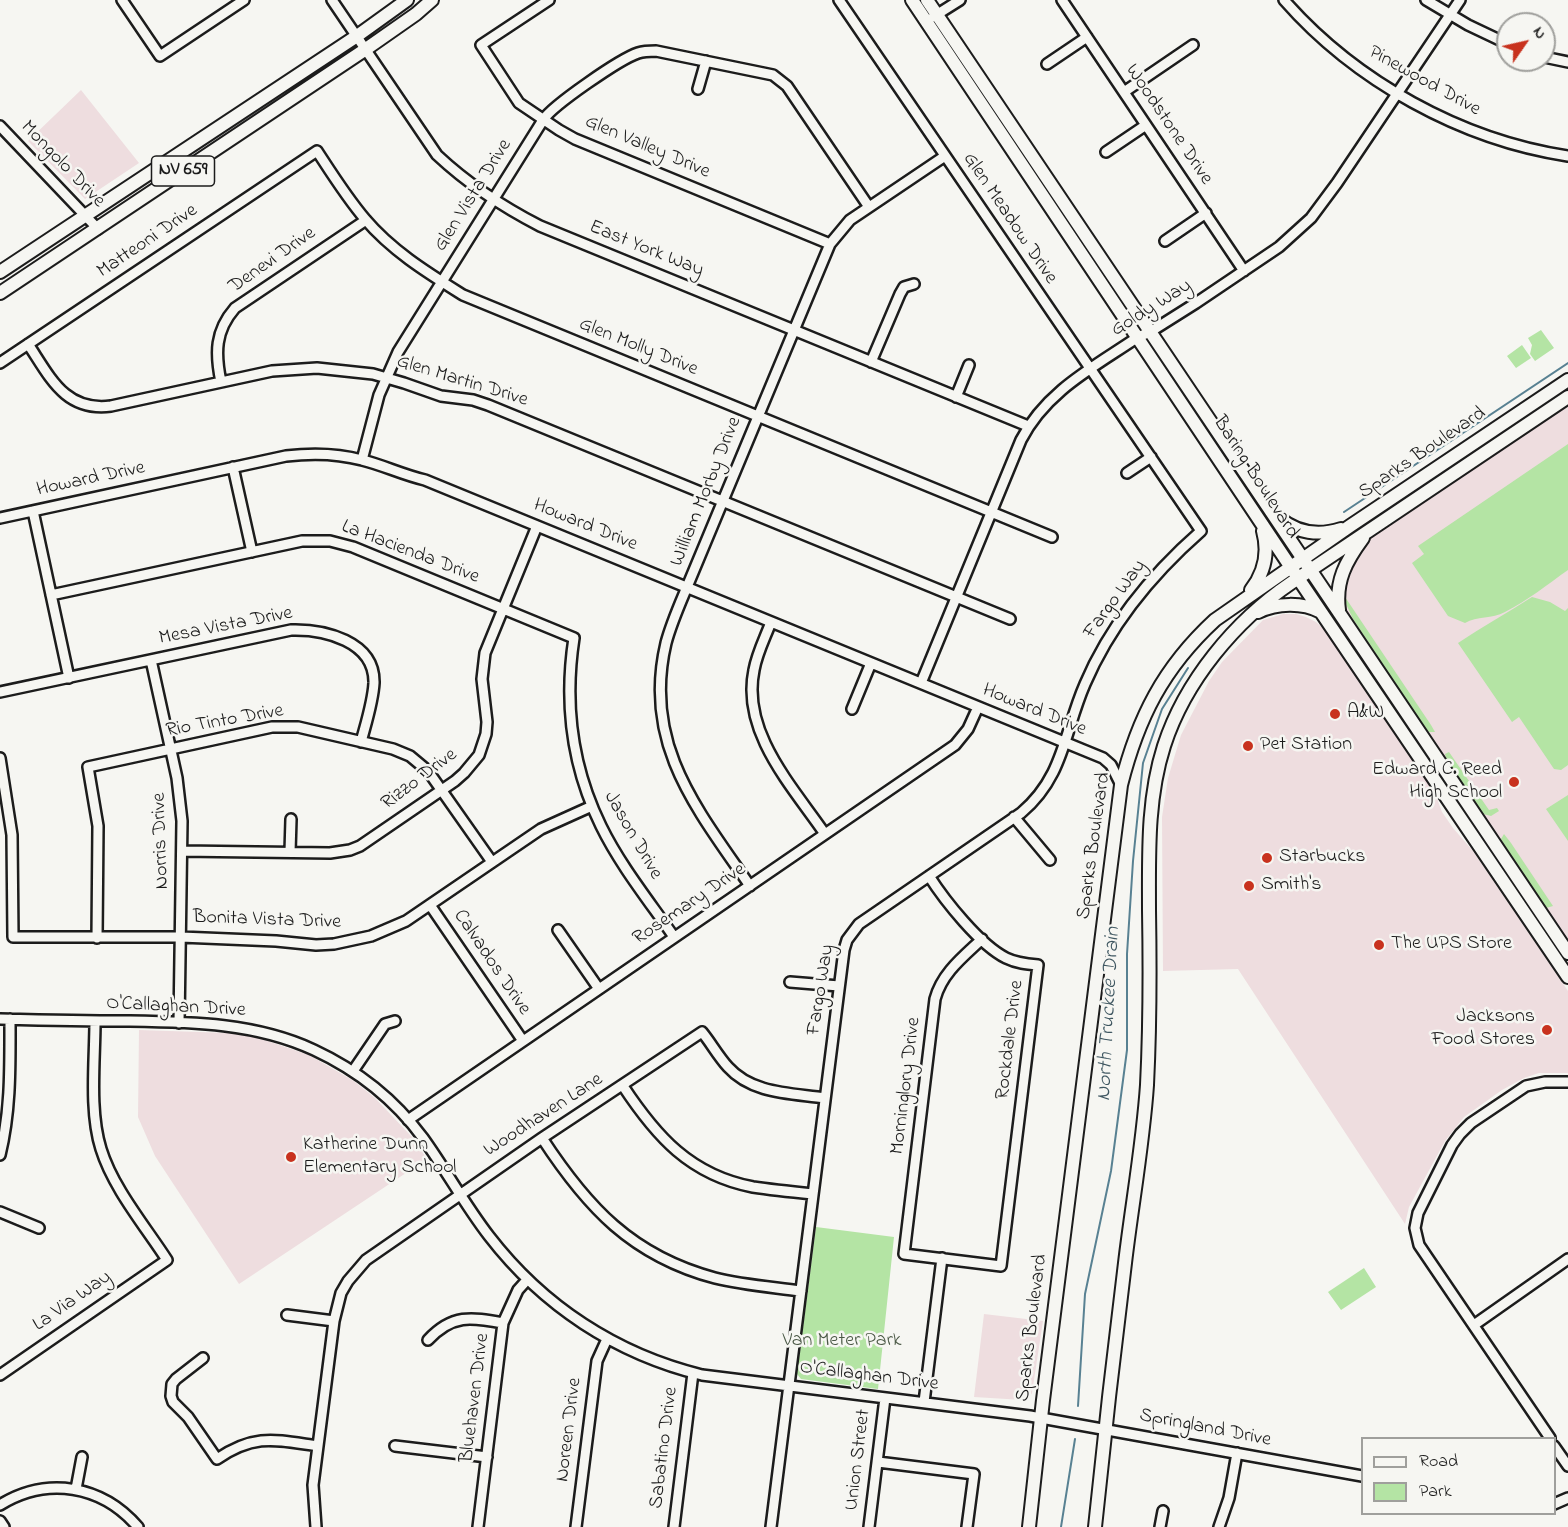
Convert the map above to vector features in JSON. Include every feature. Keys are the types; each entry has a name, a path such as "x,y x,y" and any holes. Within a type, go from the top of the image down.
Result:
{"main road":[{"name":"NV 659","path":"0,272 357,36 407,0"},
{"name":"NV 659","path":"0,293 366,49 432,0"},
{"name":"Baring Boulevard","path":"912,0 931,18 1144,334 1269,509 1568,953"},
{"name":"Baring Boulevard","path":"927,0 931,18"},
{"name":"Baring Boulevard","path":"1144,334 1298,578 1568,977"},
{"name":"Sparks Boulevard","path":"1029,1527 1121,785 1130,748 1150,701 1169,669 1199,634 1215,620 1350,526 1568,380"},
{"name":"Sparks Boulevard","path":"1095,1527 1146,1088 1149,829 1152,800 1164,746 1188,693 1214,657 1249,617 1298,578 1568,396"},
{"path":"1269,509 1289,526 1307,532 1320,534 1350,526"},
{"path":"1245,598 1257,582 1265,562 1265,538 1259,518"},
{"path":"1340,614 1337,597 1342,573 1367,532"},
{"path":"1249,617 1265,609 1279,606 1306,606 1321,612"}],"street":[{"path":"122,0 160,56 244,0"},
{"name":"East York Way","path":"332,0 437,155 456,174 493,199 540,226 1028,426"},
{"name":"Glen Valley Drive","path":"549,0 481,45 519,103 575,139 830,244"},
{"name":"Glen Meadow Drive","path":"839,0 1089,370 1115,404 1201,531"},
{"path":"931,18 960,0"},
{"path":"1065,3 1076,0"},
{"name":"Pinewood Drive","path":"1284,0 1330,45 1398,93 1462,127 1488,137 1524,148 1568,156"},
{"path":"1426,0 1496,38"},
{"name":"Goldy Way","path":"921,684 1028,426 1045,404 1089,370 1280,247 1311,218 1325,201 1460,0"},
{"name":"Woodstone Drive","path":"1065,3 1244,271"},
{"path":"1047,64 1087,37"},
{"path":"1124,92 1193,45"},
{"name":"Glen Vista Drive","path":"362,460 386,377 398,352 543,120 554,107 637,53 656,51 773,75 781,80 869,207"},
{"path":"698,89 705,61"},
{"path":"1106,152 1146,125"},
{"name":"Mongolo Drive","path":"0,126 98,229"},
{"name":"Glen Molly Drive","path":"317,151 366,220 400,253 441,281 475,300 1052,537"},
{"name":"Matteoni Drive","path":"0,363 317,151"},
{"name":"William Morby Drive","path":"750,886 685,789 676,771 664,732 662,666 671,626 830,244 850,220 945,156"},
{"path":"1165,241 1206,213"},
{"name":"Denevi Drive","path":"221,382 217,360 218,337 222,326 235,308 366,220"},
{"path":"871,362 900,294 904,287 914,284"},
{"name":"Glen Martin Drive","path":"28,344 57,388 72,400 92,406 111,406 272,371 317,368 348,370 386,377 441,396 473,400 1010,619"},
{"path":"956,397 969,364"},
{"name":"Howard Drive","path":"0,518 305,454 325,454 362,460 425,480 1065,742 1102,758 1111,765 1121,785"},
{"path":"1127,473 1151,457"},
{"path":"233,468 252,552"},
{"path":"33,511 69,678"},
{"name":"Rizzo Drive","path":"182,851 330,853 350,850 360,846 464,773 472,765 483,745 487,722 482,685 485,653 537,526"},
{"name":"Fargo Way","path":"771,1527 839,986 844,950 852,931 1014,817 1043,791 1058,765 1085,684 1111,633 1144,587 1201,531"},
{"name":"La Hacienda Drive","path":"51,595 302,541 323,540 344,544 574,638"},
{"path":"771,622 753,671 754,716 764,743 825,834"},
{"name":"Mesa Vista Drive","path":"0,693 291,630 310,631 343,639 359,648 366,656 373,673 373,691 361,742"},
{"name":"Jason Drive","path":"574,638 569,686 572,734 581,777 592,806 613,848 674,938"},
{"name":"Norris Drive","path":"151,660 180,799 182,851 179,1023"},
{"path":"852,709 871,663"},
{"name":"Rosemary Drive","path":"408,1120 955,745 968,729 978,707"},
{"name":"Rio Tinto Drive","path":"97,938 98,825 88,767 285,726 393,749 410,756 428,771 492,862"},
{"name":"Bonita Vista Drive","path":"0,758 12,835 13,937 181,937 334,944 353,941 389,929 430,905 541,829 592,806"},
{"path":"1014,817 1028,837 1050,860"},
{"path":"290,852 291,819"},
{"name":"Rockdale Drive","path":"929,876 947,902 982,939 1007,959 1038,965 1001,1266 942,1258"},
{"name":"Calvados Drive","path":"430,905 523,1041"},
{"path":"558,930 598,989"},
{"name":"Morninglory Drive","path":"942,1258 904,1254 935,999 948,973 982,939"},
{"path":"790,982 839,986"},
{"name":"O'Callaghan Drive","path":"0,1019 227,1026 271,1034 314,1050 353,1071 376,1089 408,1120 488,1234 528,1280 567,1314 606,1339 656,1362 693,1373 1041,1418"},
{"path":"0,1155 9,1110 11,1085 10,1019"},
{"name":"La Via Way","path":"0,1375 167,1260 114,1180 100,1149 95,1116 95,1021"},
{"path":"353,1071 385,1024 395,1021"},
{"name":"Woodhaven Lane","path":"316,1527 313,1485 334,1321 341,1293 366,1260 460,1193 702,1032 727,1065 745,1081 767,1090 825,1098"},
{"path":"1549,1437 1419,1245 1415,1228 1418,1213 1452,1145 1471,1123 1526,1086 1545,1082 1568,1082"},
{"path":"622,1086 660,1137 687,1160 702,1169 754,1187 813,1194"},
{"path":"542,1138 563,1171 595,1209 614,1226 652,1252 693,1271 715,1278 801,1291"},
{"path":"0,1212 39,1228"},
{"path":"924,1402 942,1258"},
{"path":"1474,1325 1568,1259"},
{"name":"Bluehaven Drive","path":"478,1527 503,1323 518,1290 528,1280"},
{"path":"287,1315 334,1321"},
{"path":"428,1340 436,1331 455,1320 477,1318 503,1323"},
{"name":"Noreen Drive","path":"576,1527 597,1361 606,1339"},
{"path":"203,1358 176,1379 171,1390 173,1402 189,1419 217,1459 235,1447 257,1440 318,1446"},
{"name":"Sabatino Drive","path":"674,1527 693,1373"},
{"name":"Union Street","path":"870,1527 885,1398"},
{"name":"Springland Drive","path":"1041,1418 1361,1476"},
{"path":"395,1446 487,1457"},
{"path":"1556,1449 1568,1466"},
{"path":"1219,1527 1229,1498 1237,1453"},
{"path":"76,1489 82,1457"},
{"path":"878,1462 974,1474 967,1527"},
{"path":"0,1505 14,1497 37,1490 60,1487 76,1489 106,1499 128,1515 138,1527"},
{"path":"1160,1527 1163,1511"},
{"path":"0,1521 4,1527"}],"shaded area":[{"path":"81,90 139,163 85,199 28,141"},
{"name":"Edward C. Reed High School","path":"1568,406 1568,943 1345,612 1342,601 1344,574 1362,546 1376,534"},
{"path":"1283,614 1306,617 1326,631 1435,793 1442,812 1473,851 1568,991 1568,1073 1539,1073 1524,1078 1502,1090 1464,1117 1445,1141 1409,1207 1405,1224 1238,969 1163,971 1162,817 1168,778 1181,735 1209,681 1222,662 1263,620"},
{"name":"Katherine Dunn Elementary School","path":"139,1030 230,1033 259,1038 309,1055 354,1081 375,1098 412,1137 427,1159 239,1284 155,1156 138,1117"},
{"path":"984,1314 1043,1321 1032,1393 1029,1398 1023,1400 974,1397"}],"green space":[{"path":"1541,330 1554,348 1535,361 1530,354 1532,345 1528,338"},
{"path":"1522,345 1531,358 1516,368 1507,356"},
{"path":"1568,444 1568,570 1529,598 1495,616 1474,619 1465,623 1448,616 1412,563 1424,554 1418,546"},
{"path":"1345,597 1435,732 1426,730 1353,619"},
{"path":"1532,597 1550,602 1565,611 1568,608 1568,765 1561,770 1554,769 1519,717 1512,722 1458,643"},
{"path":"1449,752 1489,810 1497,808 1499,811 1491,816 1483,814 1447,761 1445,754"},
{"path":"1568,795 1568,841 1546,809"},
{"path":"1504,834 1553,906 1546,908 1503,843 1501,839"},
{"name":"Van Meter Park","path":"816,1227 894,1237 878,1389 801,1379 797,1374"},
{"path":"1364,1268 1376,1287 1341,1310 1328,1292"}],"waterway":[{"path":"1344,512 1568,363"},
{"name":"North Truckee Drain","path":"1078,1406 1085,1294 1111,1171 1127,1050 1127,954 1143,763 1162,709 1188,668"},
{"name":"North Truckee Drain","path":"1061,1527 1075,1439"}],"place":[{"name":"A&W","path":"1335,714"},
{"name":"Pet Station","path":"1248,746"},
{"name":"Edward C. Reed High School","path":"1514,782"},
{"name":"Starbucks","path":"1267,858"},
{"name":"Smith's","path":"1249,886"},
{"name":"The UPS Store","path":"1379,945"},
{"name":"Jacksons Food Stores","path":"1547,1030"},
{"name":"Katherine Dunn Elementary School","path":"291,1157"}]}
